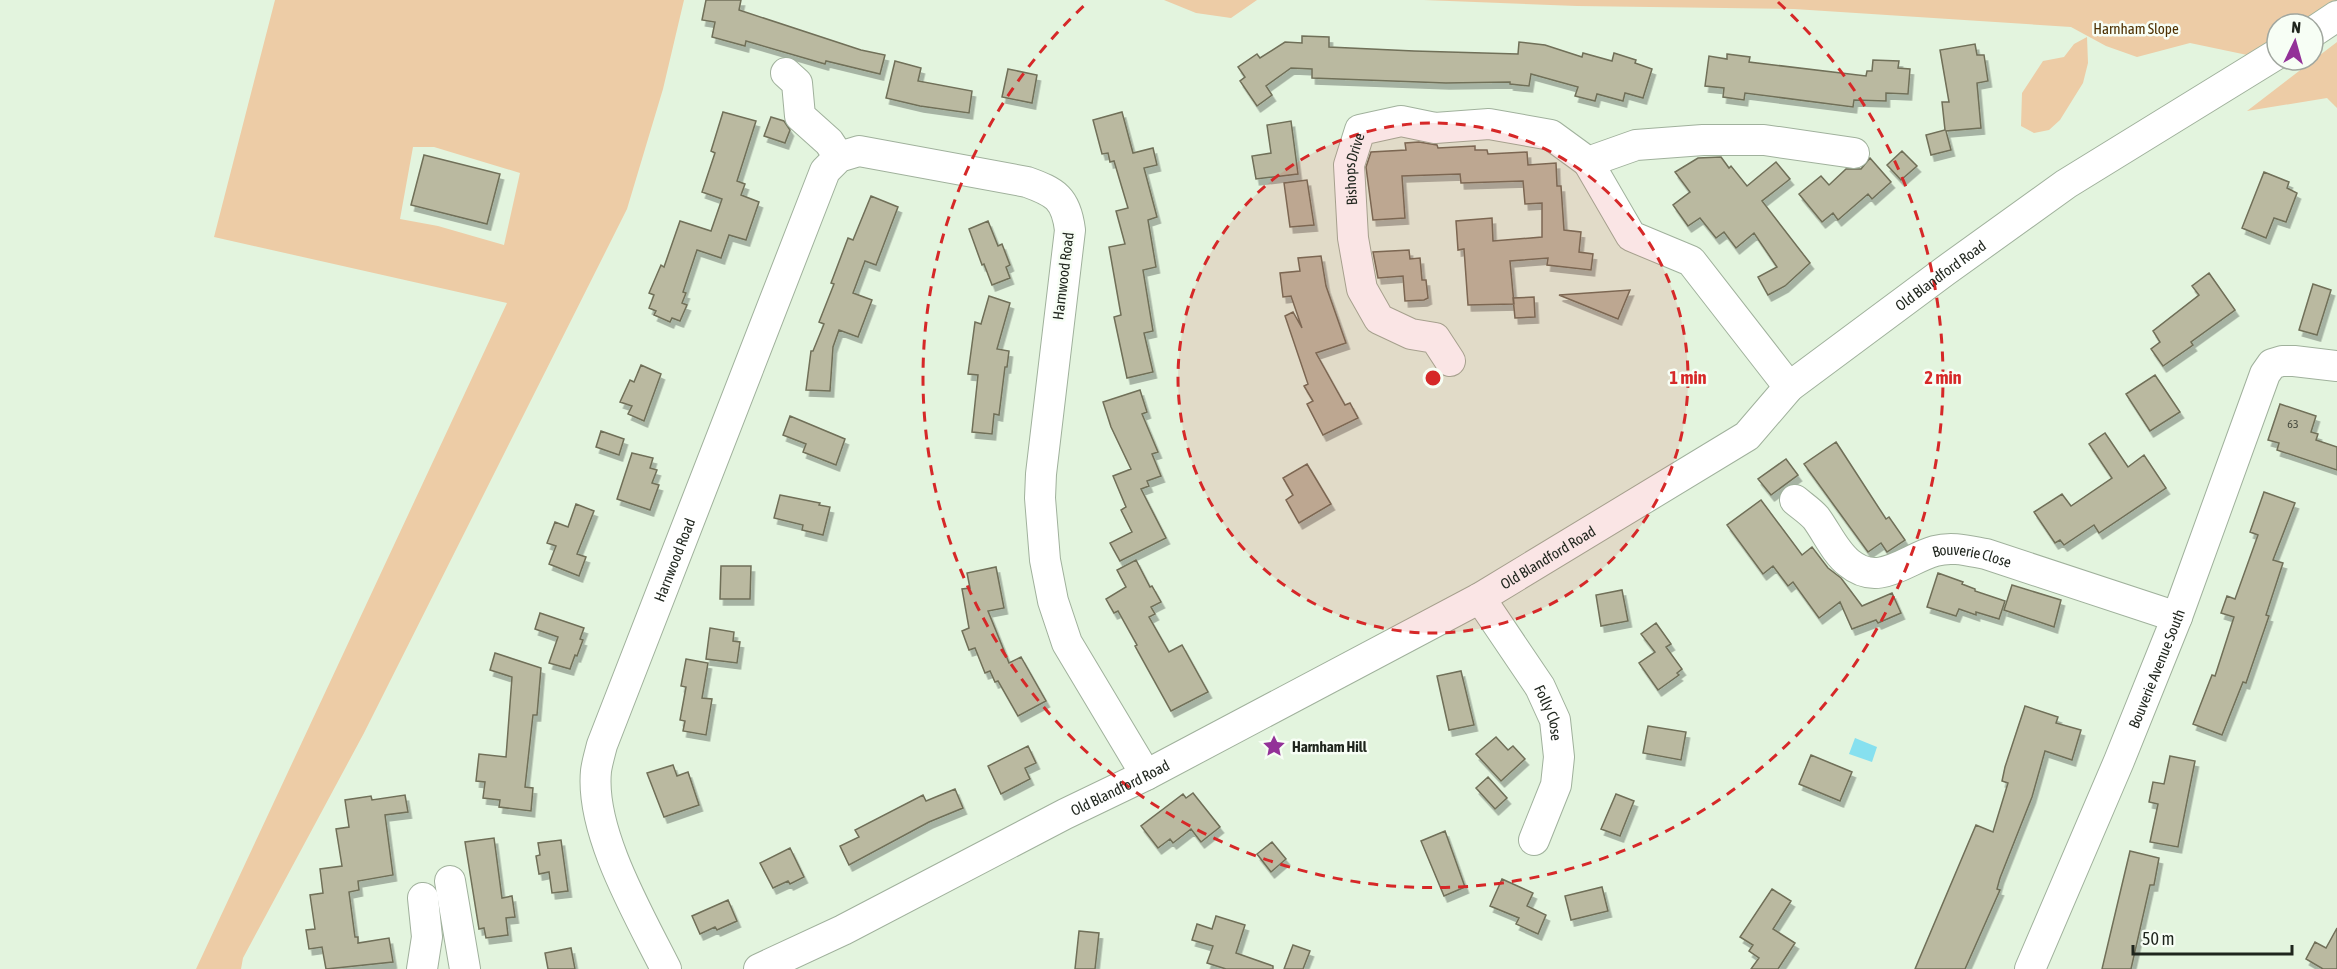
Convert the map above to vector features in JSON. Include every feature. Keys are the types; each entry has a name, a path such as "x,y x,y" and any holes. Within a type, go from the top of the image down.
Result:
{"street":[{"name":"Old Blandford Road","path":"759,969 843,930 1055,819 1146,776 1480,598 1747,436 1789,387 2066,184 2265,61"},
{"path":"786,72 797,83 800,116 829,142 839,156"},
{"name":"Bishops Drive","path":"1450,361 1435,338 1411,334 1379,319 1362,289 1353,238 1348,165 1360,130 1401,121 1435,128 1489,124 1551,135 1588,162 1631,236 1691,261 1789,387"},
{"path":"1588,162 1636,146 1703,140 1764,140 1854,153"},
{"name":"Harnwood Road","path":"666,969 611,854 596,796 596,771 602,745 825,171 839,156 859,151 1027,182 1052,191 1063,203 1068,213 1070,230 1054,354 1040,498 1045,560 1053,601 1067,643 1146,776"},
{"name":"Bouverie Avenue South","path":"2030,969 2177,617 2265,374 2272,364 2282,361 2337,366"},
{"name":"Bouverie Close","path":"1795,500 1815,517 1848,563 1868,572 1878,574 1891,571 1937,550 1960,549 1986,554 2177,617"},
{"name":"Folly Close","path":"1480,598 1540,687 1556,720 1559,750 1556,785 1534,840"},
{"path":"450,881 465,969"},
{"path":"422,969 427,937 423,898"}],"green space":[{"path":"275,0 684,0 663,89 627,209 364,733 243,958 241,969 196,969 507,303 214,237","holes":["413,147 434,147 520,173 504,245 438,226 400,219"]},
{"path":"1164,0 1257,0 1231,18 1196,13"},
{"name":"Harnham Slope","path":"1424,0 2337,0 2337,7 2325,14 2265,12 2265,48 2252,56 2190,43 2137,57 2106,46 2071,27 1794,9 1577,6"},
{"path":"2087,37 2088,63 2083,83 2060,120 2049,130 2034,133 2021,126 2022,93 2043,61 2064,57 2074,44"},
{"path":"2337,42 2337,108 2327,98 2247,111 2298,72 2325,72 2325,51"}],"water":[{"path":"1855,738 1877,747 1872,762 1849,754"}],"building":[{"path":"706,0 741,0 739,10 861,50 885,55 880,74 826,61 825,64 746,41 745,46 712,37 715,22 702,20"},
{"path":"1302,36 1329,37 1329,47 1518,54 1519,42 1545,45 1582,57 1583,53 1612,61 1614,53 1636,60 1635,63 1652,69 1643,98 1625,93 1623,101 1597,94 1595,101 1575,96 1578,87 1531,74 1529,86 1510,84 1510,82 1446,83 1312,78 1312,69 1291,68 1266,86 1272,95 1257,106 1240,81 1245,77 1238,67 1257,54 1260,58 1285,42 1302,43"},
{"path":"1975,44 1977,55 1984,55 1988,81 1977,83 1981,128 1946,131 1951,150 1931,155 1926,135 1945,130 1942,102 1949,102 1940,50"},
{"path":"1727,54 1750,57 1749,62 1866,76 1867,71 1872,71 1873,60 1899,61 1898,68 1910,69 1908,94 1886,93 1886,101 1854,100 1853,107 1745,93 1744,100 1723,97 1724,88 1705,86 1709,56 1727,59"},
{"path":"895,61 921,68 918,81 972,91 969,113 920,106 886,98"},
{"path":"1008,69 1037,75 1032,103 1002,97"},
{"path":"723,112 756,121 737,181 745,184 741,195 759,202 746,240 729,235 721,258 697,250 683,292 686,293 682,303 687,305 680,321 672,318 670,322 654,315 656,311 649,308 654,295 649,293 661,265 664,267 680,221 711,231 722,199 702,192 715,153 711,151"},
{"path":"1122,112 1133,153 1153,148 1157,165 1144,168 1157,217 1148,220 1156,267 1143,270 1153,331 1144,333 1153,372 1127,378 1114,317 1121,315 1109,247 1125,244 1116,211 1128,208 1114,161 1110,162 1108,153 1102,154 1093,120"},
{"path":"771,117 784,121 790,130 785,143 764,136"},
{"path":"1291,121 1298,174 1256,179 1252,156 1271,153 1267,125"},
{"path":"1419,142 1437,145 1438,148 1475,146 1475,150 1487,150 1488,154 1527,152 1528,165 1556,163 1557,186 1561,186 1564,230 1581,232 1579,252 1593,254 1591,270 1547,265 1548,258 1510,261 1514,304 1468,305 1464,249 1458,250 1456,221 1492,218 1493,241 1542,237 1542,203 1525,204 1523,181 1461,183 1460,174 1402,176 1405,218 1373,220 1366,167 1371,152 1406,150 1405,143"},
{"path":"1902,151 1917,166 1901,180 1887,165"},
{"path":"424,155 500,174 487,224 411,205"},
{"path":"1721,157 1747,186 1776,162 1790,179 1762,201 1810,263 1785,286 1768,295 1758,277 1777,267 1754,233 1736,248 1724,232 1716,238 1700,218 1688,226 1673,205 1690,192 1675,172 1698,158"},
{"path":"1870,158 1891,182 1872,199 1868,194 1838,220 1833,213 1822,222 1799,194 1821,176 1829,185 1846,169 1861,169"},
{"path":"2264,172 2289,182 2287,188 2297,193 2286,222 2274,218 2266,238 2242,228"},
{"path":"1307,180 1314,225 1290,227 1284,183"},
{"path":"871,196 898,207 876,265 865,261 853,293 872,300 858,337 839,330 833,347 830,391 806,390 811,351 813,351 824,324 819,322 834,284 831,283 848,238 853,240"},
{"path":"988,221 998,246 1002,244 1010,265 1006,267 1010,278 992,285 969,229"},
{"path":"1409,250 1410,259 1420,258 1422,280 1426,280 1428,298 1424,300 1405,301 1403,276 1378,278 1373,252"},
{"path":"1321,256 1326,286 1346,343 1316,353 1345,405 1350,403 1358,418 1323,435 1307,404 1313,401 1304,386 1308,384 1285,316 1293,312 1302,328 1291,296 1283,297 1280,273 1300,271 1298,258"},
{"path":"2209,273 2235,310 2191,342 2193,345 2163,366 2151,349 2160,342 2153,331 2199,295 2192,286"},
{"path":"2313,284 2331,290 2317,335 2299,330"},
{"path":"1630,290 1618,319 1559,295"},
{"path":"989,296 1010,303 997,349 1009,351 999,415 994,414 992,434 972,432 978,375 968,374 975,322 981,324"},
{"path":"1534,297 1535,317 1515,318 1513,298"},
{"path":"641,365 661,374 644,421 628,414 632,406 620,402 630,380 634,382"},
{"path":"2155,375 2180,412 2150,431 2126,394"},
{"path":"1140,390 1147,412 1142,414 1158,452 1152,454 1161,476 1147,481 1149,486 1141,489 1166,538 1120,561 1110,543 1132,532 1121,510 1126,507 1113,476 1131,469 1111,427 1103,402"},
{"path":"2280,404 2316,416 2311,432 2318,434 2316,440 2337,447 2337,470 2277,450 2279,443 2268,440"},
{"path":"790,416 845,439 836,465 803,452 806,444 783,435"},
{"path":"601,431 624,439 619,455 596,447"},
{"path":"2105,433 2128,467 2144,455 2166,488 2099,533 2094,525 2064,545 2060,540 2055,543 2034,512 2062,494 2071,506 2112,478 2089,444"},
{"path":"1836,442 1886,519 1889,517 1905,540 1887,552 1881,543 1868,552 1804,464"},
{"path":"632,453 653,458 650,468 657,470 652,483 659,485 650,510 617,499"},
{"path":"1786,459 1798,475 1771,495 1758,479"},
{"path":"1307,464 1331,504 1299,523 1286,500 1293,495 1283,478"},
{"path":"2264,492 2295,503 2273,560 2283,563 2266,615 2269,616 2246,683 2243,682 2222,735 2193,724 2212,675 2215,676 2234,617 2221,613 2227,596 2235,599 2258,535 2250,532"},
{"path":"780,495 830,507 823,535 802,530 803,525 774,518"},
{"path":"1761,500 1802,555 1812,547 1828,568 1841,578 1862,606 1892,593 1901,613 1878,623 1876,620 1852,629 1840,602 1819,618 1793,582 1788,586 1773,566 1763,574 1727,525"},
{"path":"576,504 594,511 577,554 586,557 579,576 549,564 556,546 547,543 555,522 568,527"},
{"path":"1136,560 1161,602 1151,607 1155,614 1149,617 1169,652 1182,645 1208,692 1171,711 1118,611 1114,613 1106,599 1126,587 1117,570"},
{"path":"721,566 751,566 750,599 720,599"},
{"path":"996,567 1004,608 988,611 1009,663 1021,657 1046,701 1018,716 998,681 995,682 990,671 985,673 975,648 969,650 962,631 969,628 962,589 970,588 967,573"},
{"path":"1938,573 1963,582 1962,584 1975,591 2005,601 1999,619 1959,609 1956,616 1927,607"},
{"path":"2012,585 2061,600 2054,627 2004,610"},
{"path":"1622,590 1628,621 1601,626 1596,595"},
{"path":"540,613 584,628 580,639 583,640 570,669 549,663 558,637 535,629"},
{"path":"1656,623 1671,644 1666,647 1682,669 1677,673 1679,675 1658,690 1639,663 1655,652 1641,634"},
{"path":"710,628 734,632 733,641 740,642 737,663 706,659"},
{"path":"495,653 541,668 537,715 533,715 525,787 533,788 531,811 499,807 500,800 483,798 485,782 476,781 479,754 506,757 512,677 490,670"},
{"path":"686,659 708,663 702,698 712,699 706,735 683,731 685,721 680,720 686,687 681,686"},
{"path":"1461,671 1474,725 1449,730 1437,676"},
{"path":"2025,706 2058,717 2056,723 2081,730 2072,760 2045,751 2032,797 2000,878 1997,889 2000,890 1965,969 1915,969 1976,825 1993,832 2008,783 2002,781 2005,767"},
{"path":"1648,726 1686,732 1681,760 1643,753"},
{"path":"1496,737 1508,750 1513,746 1525,759 1501,781 1476,754"},
{"path":"1028,746 1036,763 1025,768 1030,779 1001,794 988,766"},
{"path":"1811,755 1852,772 1840,801 1799,784"},
{"path":"2170,756 2195,761 2178,847 2150,842 2158,804 2149,802 2153,782 2164,784"},
{"path":"673,765 677,776 688,772 699,805 664,817 647,773"},
{"path":"1488,777 1507,798 1495,809 1476,788"},
{"path":"955,789 963,808 929,822 849,865 840,846 859,837 855,830 923,795 926,801"},
{"path":"1193,793 1220,827 1201,842 1191,829 1173,843 1170,839 1158,848 1141,826 1183,794 1186,798"},
{"path":"1616,794 1634,801 1620,836 1601,829"},
{"path":"405,795 408,812 385,815 393,875 358,881 359,890 349,892 355,937 358,937 358,943 389,938 393,962 326,969 322,947 309,949 306,930 315,929 310,895 323,893 320,869 342,866 336,829 349,827 345,800 371,796 372,800"},
{"path":"1445,831 1465,887 1444,896 1421,841"},
{"path":"494,838 502,898 512,896 515,917 506,918 508,935 486,938 484,928 479,929 465,842"},
{"path":"561,840 568,891 552,893 549,872 539,874 536,856 540,855 538,843"},
{"path":"1272,842 1286,859 1271,872 1257,854"},
{"path":"790,848 804,877 790,884 788,881 773,888 760,863"},
{"path":"2130,851 2159,858 2154,885 2150,885 2131,969 2102,969"},
{"path":"1502,879 1533,893 1527,906 1546,915 1538,934 1516,924 1519,918 1490,906"},
{"path":"1602,887 1608,911 1571,920 1565,896"},
{"path":"1772,889 1791,901 1773,929 1795,943 1778,969 1751,969 1759,958 1749,951 1753,945 1740,937"},
{"path":"728,900 737,921 717,930 715,927 700,934 692,916"},
{"path":"1216,916 1245,925 1236,953 1273,966 1273,969 1226,969 1207,963 1213,946 1192,940 1197,924 1212,929"},
{"path":"2337,928 2337,969 2323,969 2306,959 2315,942 2326,948"},
{"path":"1079,931 1099,933 1095,969 1075,969"},
{"path":"1293,945 1310,951 1303,969 1284,969"},
{"path":"571,948 575,969 548,969 545,953"}],"place":[{"name":"Harnham Hill","path":"1274,746"}]}
